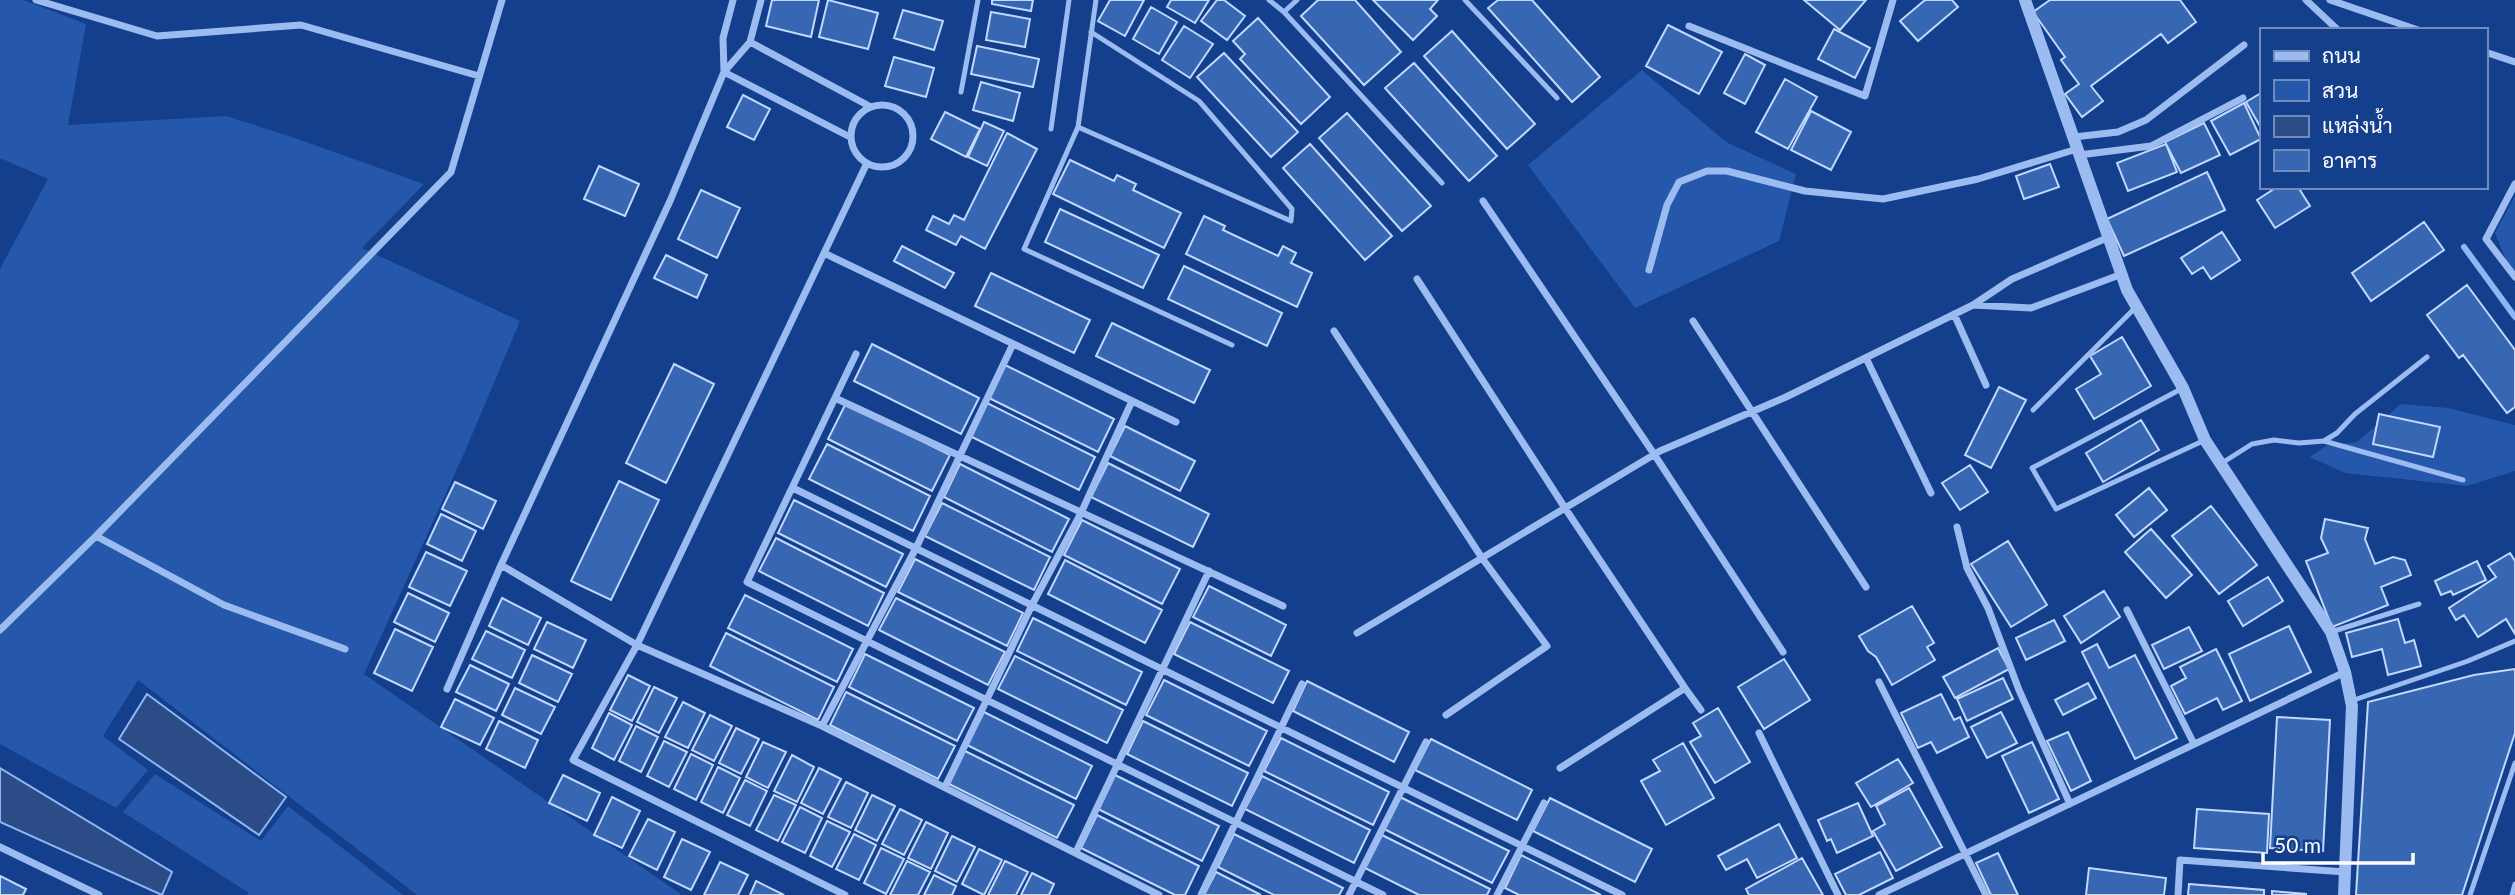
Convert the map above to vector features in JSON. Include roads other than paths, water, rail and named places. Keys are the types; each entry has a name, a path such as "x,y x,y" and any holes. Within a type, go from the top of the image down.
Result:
{"street":[{"path":"36,0 157,36 301,24 479,76"},
{"path":"0,630 96,536 451,172 502,0"},
{"path":"724,72 723,38 733,0"},
{"path":"447,689 501,565 670,201 724,72 750,42 761,0"},
{"path":"1689,26 1865,96 1893,0"},
{"path":"2025,0 2122,274 2137,306 2183,388 2205,440 2331,632 2345,672 2351,701 2344,895"},
{"path":"2306,0 2336,28"},
{"path":"2330,0 2412,28"},
{"path":"750,42 871,107"},
{"path":"1649,271 1667,205 1679,181 1707,171 1727,171 1805,191 1882,199 1978,179 2076,147 2146,120 2244,45"},
{"path":"2487,53 2515,62"},
{"path":"724,72 850,137"},
{"path":"2076,147 2151,146 2243,98"},
{"path":"881,105 899,110 906,117 913,135 912,145 901,160 883,167 867,163 857,155 850,137 856,118 871,107 881,105"},
{"path":"845,895 573,760 638,645 867,163"},
{"path":"2515,184 2486,239 2515,276"},
{"path":"1483,201 1654,454 1783,652"},
{"path":"1357,633 1654,454 1752,412 1866,358 1973,305 2012,279 2109,237"},
{"path":"824,253 1176,422"},
{"path":"1973,305 2031,308 2122,274"},
{"path":"1417,279 1565,508 1701,710"},
{"path":"1954,314 1986,385"},
{"path":"1693,321 1866,587"},
{"path":"1334,331 1482,558 1547,646 1446,715"},
{"path":"822,726 916,548 1013,344"},
{"path":"856,354 747,582 1383,895"},
{"path":"1866,358 1931,493"},
{"path":"835,398 1283,606"},
{"path":"945,787 1032,606 1081,513 1132,401"},
{"path":"793,488 1622,895"},
{"path":"1957,527 1966,568 1988,608 2019,690 2070,804"},
{"path":"96,536 224,605 345,649"},
{"path":"501,565 638,645 822,726 1158,895"},
{"path":"1076,852 1209,571"},
{"path":"2127,610 2194,744"},
{"path":"1879,895 2345,672"},
{"path":"1879,682 1986,895"},
{"path":"1201,895 1302,684"},
{"path":"1560,768 1685,688"},
{"path":"1759,733 1838,895"},
{"path":"1349,895 1426,742"},
{"path":"1497,895 1544,803"},
{"path":"0,847 99,895"},
{"path":"2178,895 2180,860 2346,872"}],"lane":[{"path":"961,92 978,0"},
{"path":"1051,129 1069,0"},
{"path":"1096,0 1078,127 1024,249 1232,345"},
{"path":"1269,0 1284,12 1442,183"},
{"path":"1284,12 1297,0"},
{"path":"1465,0 1558,98"},
{"path":"1078,127 1291,221 1292,209 1199,101 1091,32"},
{"path":"2033,410 2137,306"},
{"path":"2324,442 2427,357"},
{"path":"2183,388 2032,468 2056,509 2205,440"},
{"path":"2220,464 2252,444 2274,440 2324,442 2463,480"},
{"path":"2331,632 2419,604"},
{"path":"2351,701 2515,642"},
{"path":"2470,895 2515,763"},
{"path":"2512,895 2515,884"}],"water":[{"path":"147,694 286,797 259,835 119,739"},
{"path":"0,768 172,872 162,895 0,822"}],"waterway":[{"path":"2464,247 2515,317"}]}
